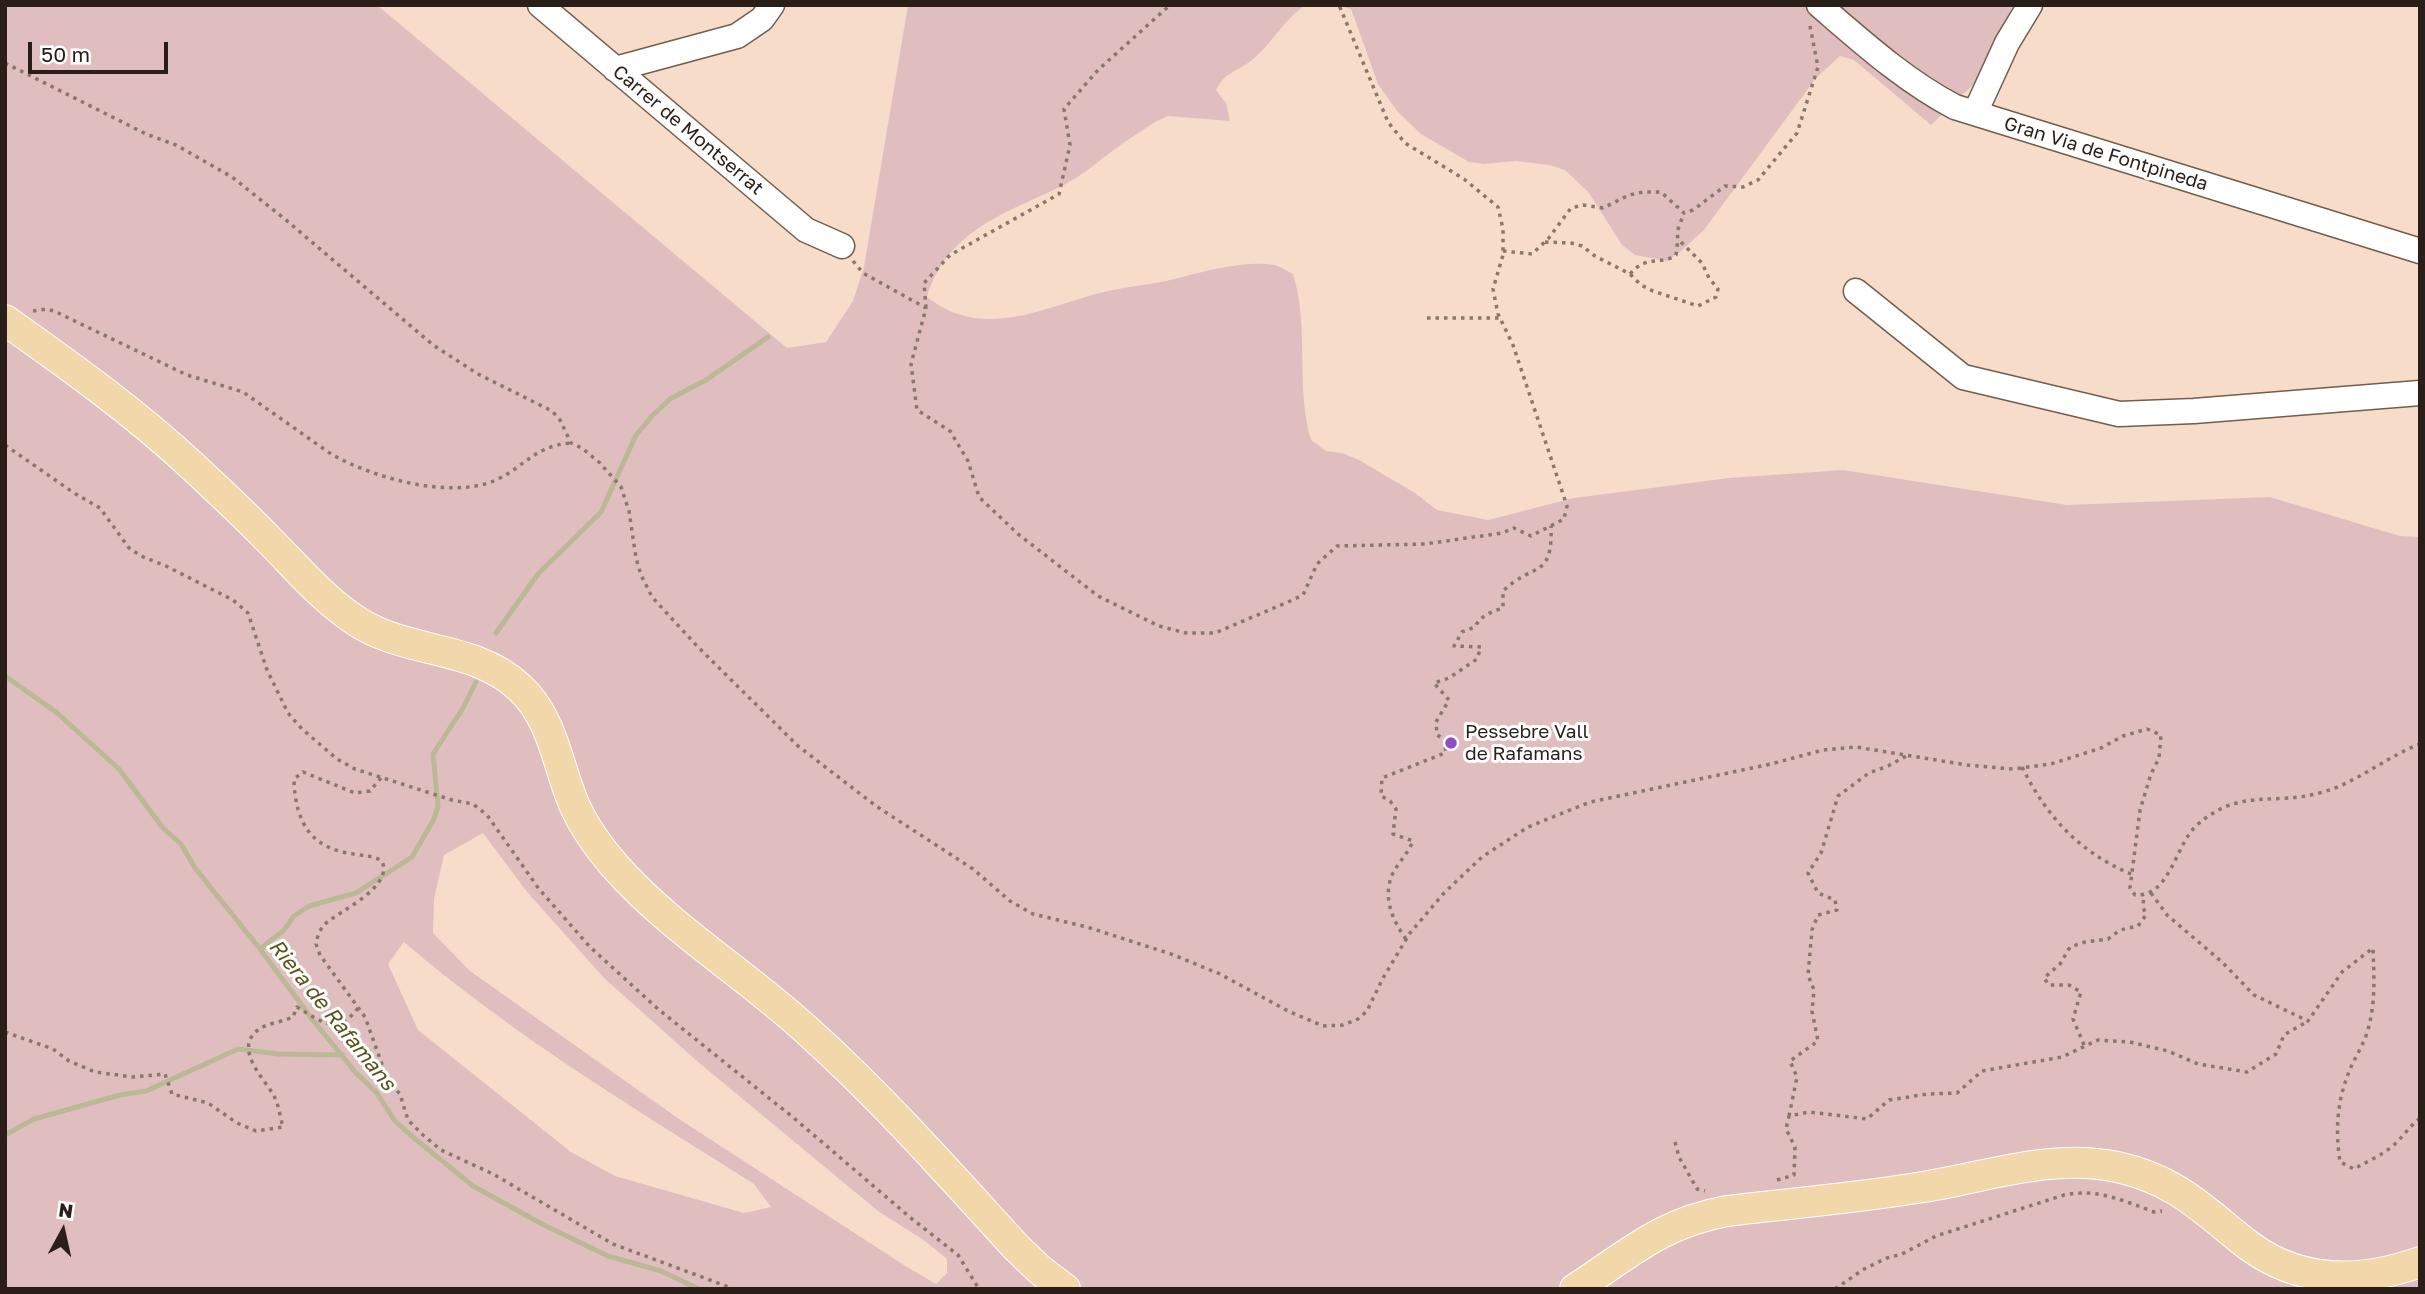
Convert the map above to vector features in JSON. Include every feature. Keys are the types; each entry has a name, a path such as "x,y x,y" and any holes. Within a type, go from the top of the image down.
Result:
{"main road":[{"path":"13,318 185,459 340,610 359,624 406,643 482,662 522,689 535,704 547,725 571,797 580,815 601,849 625,878 676,926 811,1034 864,1086 1017,1248 1065,1289"},
{"path":"1575,1289 1651,1237 1699,1216 1923,1187 2047,1164 2098,1164 2117,1167 2163,1182 2206,1210 2269,1259 2294,1270 2347,1278 2367,1276 2420,1262"}],"street":[{"name":"Carrer de Montserrat","path":"540,5 806,230 842,246"},
{"path":"615,69 737,36 762,19 772,5"},
{"name":"Gran Via de Fontpineda","path":"1819,5 1898,71 1935,97 1955,107 2420,251"},
{"path":"1975,113 2007,43 2030,5"},
{"path":"1856,291 1963,377 2119,414 2420,393"}],"path":[{"path":"1170,5 1098,70 1064,109 1070,145 1059,194 950,255 924,283 926,308 911,364 917,410 950,431 968,461 979,497 1018,534 1098,596 1159,626 1186,633 1215,633 1303,594 1317,564 1337,545 1425,544 1502,533 1514,528 1531,536 1564,519 1567,506 1513,345 1500,318 1493,289 1503,251 1503,229 1498,207 1464,179 1405,143 1388,122 1339,5"},
{"path":"1630,274 1636,267 1652,259 1669,260 1676,255 1677,232 1684,213 1725,186 1743,187 1758,180 1797,133 1818,67 1810,26 1819,5"},
{"path":"5,64 146,134 176,145 232,177 433,345 478,374 552,411 572,443"},
{"path":"1503,251 1532,254 1545,242 1571,208 1583,205 1603,208 1629,195 1643,192 1661,192 1684,213"},
{"path":"1545,242 1582,246 1630,274 1641,285 1678,301 1699,306 1716,297 1718,289 1702,263 1678,239"},
{"path":"842,246 863,273 926,308"},
{"path":"13,318 46,309 54,311 187,375 243,392 331,454 382,475 455,489 478,487 499,479 538,452 556,444 572,443 582,448 621,487 629,511 636,558 652,597 797,746 876,806 973,869 1010,901 1033,914 1062,919 1171,954 1220,974 1287,1011 1323,1026 1343,1026 1367,1011 1406,939 1444,893 1482,858 1528,827 1554,815 1623,794 1771,764 1823,750 1856,747 1967,765 2013,769 2051,764 2147,729 2161,735 2159,758 2140,810 2130,888 2135,895 2144,895 2151,893 2166,877 2187,836 2215,811 2246,800 2320,793 2340,786 2420,744"},
{"path":"1427,318 1500,318"},
{"path":"5,445 100,508 129,548 243,607 248,613 267,670 288,713 337,759 380,778 473,804 487,815 539,888 590,947 658,1009 948,1247 966,1265 979,1289"},
{"path":"1406,939 1394,918 1387,893 1394,872 1413,841 1393,834 1395,809 1381,796 1382,778 1445,753 1446,740 1437,735 1436,722 1449,700 1434,683 1449,678 1477,659 1482,647 1454,646 1462,632 1475,627 1489,613 1503,608 1503,592 1513,581 1533,573 1548,561 1552,543 1551,526"},
{"path":"1773,1182 1794,1175 1795,1147 1786,1129 1797,1077 1790,1061 1818,1041 1812,1011 1814,990 1808,975 1812,930 1818,915 1837,910 1835,900 1818,893 1808,873 1821,853 1838,796 1869,774 1908,754"},
{"path":"2022,767 2036,795 2054,820 2102,861 2131,874"},
{"path":"380,778 370,791 355,793 303,772 294,779 294,803 303,826 324,847 359,856 373,856 383,864 383,871 376,886 365,897 323,926 316,944 320,955 359,1007 375,1042 388,1082 400,1094 408,1120 441,1150 494,1174 613,1244 734,1289"},
{"path":"2151,893 2167,915 2222,962 2254,995 2308,1021"},
{"path":"2084,1046 2073,1020 2081,992 2069,985 2049,985 2044,978 2060,964 2070,947 2108,939 2120,930 2138,926 2146,915 2143,907 2144,895"},
{"path":"1789,1116 1809,1112 1867,1119 1889,1100 1957,1093 1982,1071 2062,1057 2098,1040 2130,1042 2168,1051 2198,1065 2247,1072 2276,1054 2284,1035 2308,1021 2342,972 2373,948 2375,997 2366,1036 2350,1070 2339,1103 2336,1133 2340,1162 2354,1169 2397,1142 2420,1118"},
{"path":"5,1032 53,1049 69,1061 95,1072 133,1077 165,1074 173,1094 208,1103 237,1123 256,1131 283,1128 275,1098 258,1075 248,1051 250,1038 259,1028 293,1017 297,1007 336,1026 348,1021 359,1007"},
{"path":"1675,1142 1679,1157 1697,1189 1709,1191"},
{"path":"1835,1289 1864,1269 1886,1258 1902,1254 1936,1236 2064,1195 2098,1192 2154,1212 2167,1211"}],"shaded area":[{"path":"5,5 377,5 787,348 826,342 853,301 864,267 908,5 1306,5 1290,18 1256,57 1219,84 1216,90 1226,103 1230,121 1168,116 1155,122 1076,178 981,226 949,255 936,274 927,297 948,310 969,317 991,319 1012,317 1110,291 1226,267 1251,264 1279,266 1293,274 1298,294 1304,399 1311,440 1326,451 1342,453 1359,460 1415,493 1437,510 1488,520 1574,498 1729,478 1843,470 2067,505 2270,497 2400,536 2420,537 2420,1289 5,1289","holes":["483,833 527,892 604,978 698,1062 878,1211 925,1241 947,1259 947,1273 936,1284 907,1267 679,1119 470,971 433,933 434,899 444,855","404,942 445,976 531,1039 619,1099 754,1184 771,1207 744,1213 615,1176 571,1152 418,1030 388,964"]},
{"path":"1336,5 2013,5 1980,78 1931,125 1854,60 1840,56 1816,78 1704,230 1667,261 1635,255 1622,245 1589,193 1565,170 1516,161 1484,164 1469,162 1421,134 1397,111 1378,84 1351,9"}],"waterway":[{"path":"496,633 538,574 601,512 636,435 653,415 670,399 706,380 768,337"},
{"name":"Riera de Rafamans","path":"5,676 56,712 119,769 163,828 181,844 195,868 312,1019 356,1073 376,1092 395,1121 414,1138 473,1186 542,1224 608,1256 661,1271 699,1289"},
{"path":"260,949 284,930 294,916 309,906 356,893 412,857 434,819 438,806 433,754 463,708 476,682"},
{"path":"5,1135 34,1119 120,1095 146,1091 238,1049 278,1054 343,1055"}],"place":[{"name":"Pessebre Vall de Rafamans","path":"1451,743"}]}
